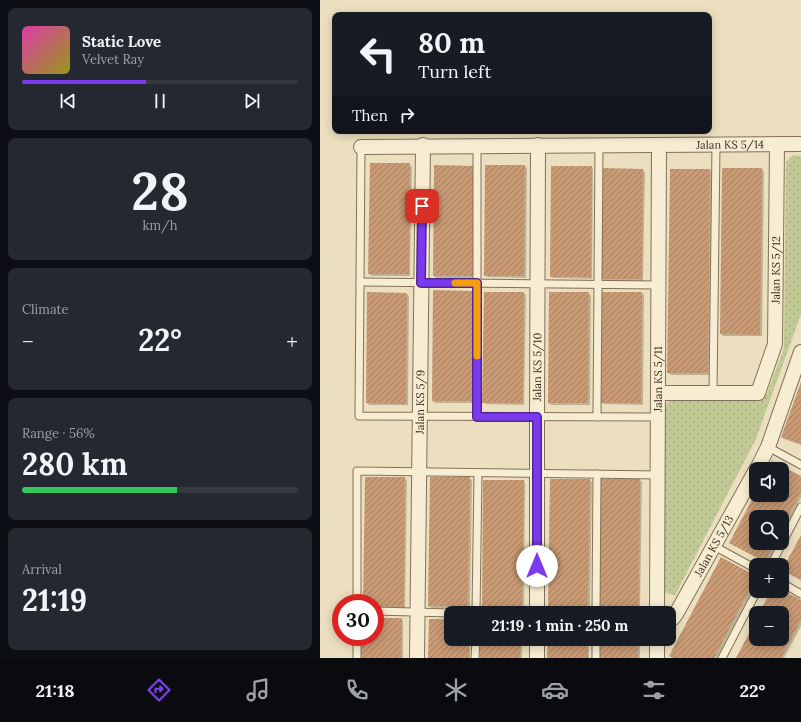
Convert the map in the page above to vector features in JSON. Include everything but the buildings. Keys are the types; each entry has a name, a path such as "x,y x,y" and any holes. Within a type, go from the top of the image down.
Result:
{"street":[{"name":"Jalan KS 5/12","path":"713,393 758,393 775,344 776,144"},
{"name":"Jalan KS 5/14","path":"361,147 477,145 801,144"},
{"name":"Jalan KS 5/10","path":"537,606 538,145"},
{"name":"Jalan KS 5/11","path":"657,606 659,145"},
{"name":"Jalan KS 5/9","path":"417,658 423,146"},
{"name":"Jalan KS 5/13","path":"760,462 768,448 801,352"},
{"path":"658,393 713,393"},
{"name":"Jalan KS 5/13","path":"676,614 749,482"},
{"path":"537,646 537,658"},
{"path":"657,646 657,658"}],"lane":[{"path":"477,145 477,417"},
{"path":"597,417 599,145"},
{"path":"713,393 716,145"},
{"path":"361,147 359,416 658,417"},
{"path":"360,282 658,285"},
{"path":"768,448 801,465"},
{"path":"357,594 358,472 658,475"},
{"path":"476,606 478,473"},
{"path":"596,606 597,474"},
{"path":"774,558 801,507"},
{"path":"714,546 749,565"},
{"path":"789,587 801,594"},
{"path":"722,658 753,598"},
{"path":"384,611 444,613"},
{"path":"357,646 357,658"},
{"path":"475,658 476,646"},
{"path":"596,646 596,658"}],"green space":[{"path":"793,155 801,156 801,314 756,439 675,595 665,593 665,405 673,397 762,398 767,394 784,348 786,162"}],"slow traffic":[{"path":"455,283 477,283 477,356"}],"route":[{"path":"422,206 421,283 477,283 477,417 537,417 537,566"}]}
